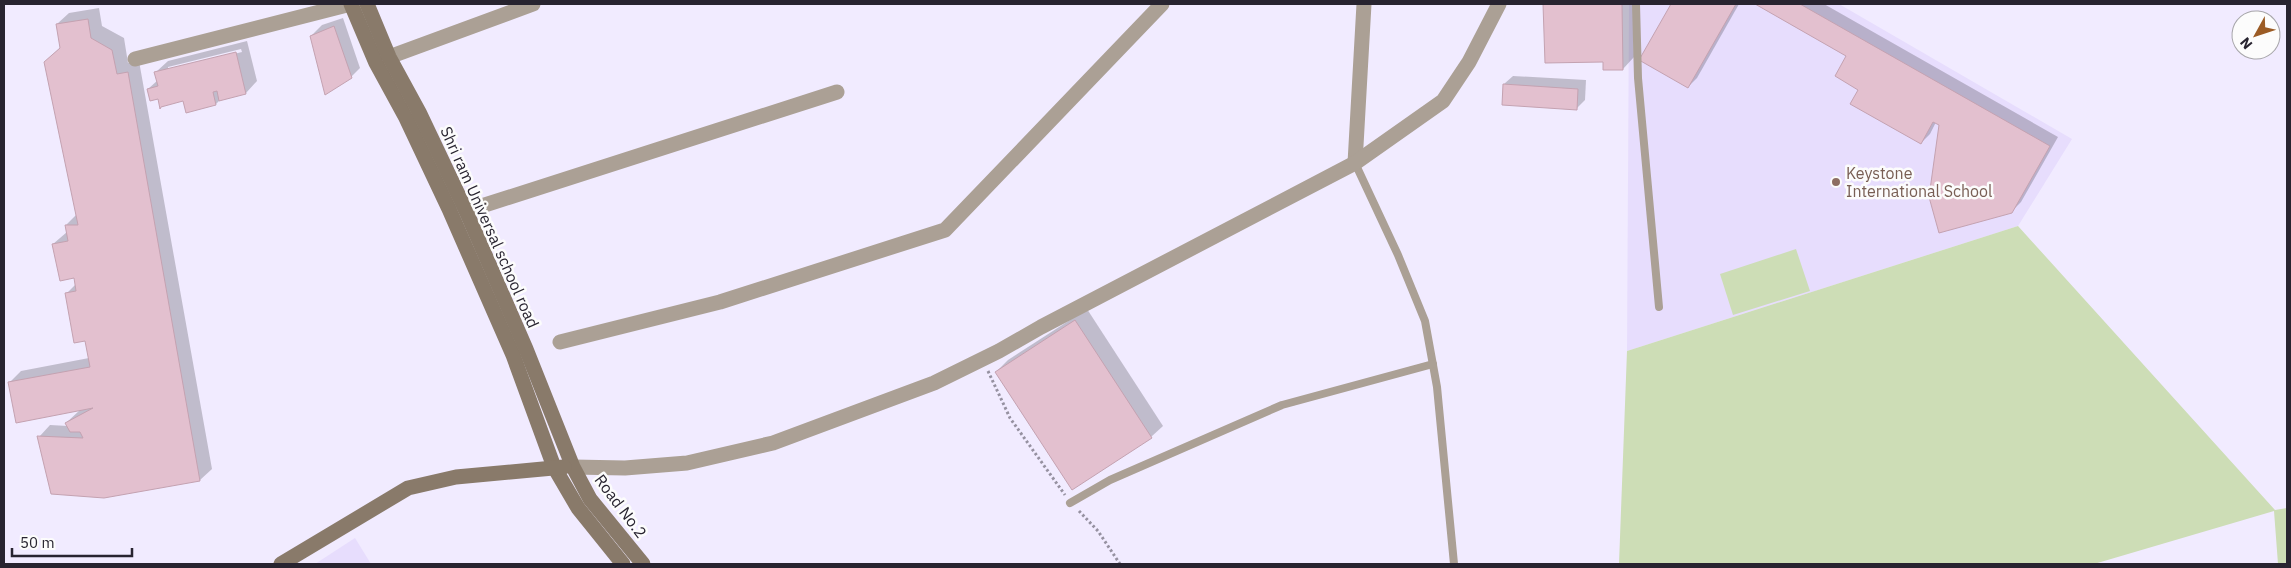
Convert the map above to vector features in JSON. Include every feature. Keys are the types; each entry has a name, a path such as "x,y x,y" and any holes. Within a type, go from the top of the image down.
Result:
{"street":[{"name":"Shri ram Universal school road","path":"351,4 376,63 406,118 449,210 513,355 554,467 578,508 623,564"},
{"path":"134,59 351,4"},
{"name":"Shri ram Universal school road","path":"367,4 389,57 419,112 466,211 526,349 573,467"},
{"path":"389,57 532,4"},
{"path":"560,342 720,302 945,230 1162,4"},
{"path":"1355,163 1364,4"},
{"path":"281,564 408,488 456,477 554,467 625,468 687,463 773,443 934,383 982,360 1119,285 1355,163 1443,101 1469,62 1499,4"},
{"path":"466,211 838,92"},
{"name":"Road No.2","path":"573,467 590,499 643,564"}],"lane":[{"path":"1636,4 1638,78 1659,307"},
{"path":"1355,163 1398,254 1424,321 1438,387 1454,564"},
{"path":"1070,503 1110,480 1282,405 1433,364"}],"path":[{"path":"982,360 1010,418 1070,503 1098,531 1120,564"}],"shaded area":[{"name":"Keystone International School","path":"1629,4 1839,4 2072,139 2018,226 1627,351"},
{"path":"355,538 371,564 315,564"}],"green space":[{"path":"2018,226 2275,510 2287,508 2287,564 2278,564 2274,511 2094,564 1619,564 1627,351"},
{"path":"1796,249 1810,291 1733,315 1720,274"}],"building":[{"path":"1543,4 1622,4 1623,70 1603,70 1603,62 1545,63"},
{"path":"1671,4 1736,4 1688,88 1639,60"},
{"path":"1755,4 1800,4 2050,146 2012,213 1939,233 1929,197 1939,125 1933,122 1921,144 1850,104 1858,90 1835,76 1846,56"},
{"path":"88,19 91,38 112,50 117,74 128,72 200,481 104,498 51,494 37,436 83,438 80,432 70,432 65,423 93,408 16,423 8,382 90,367 85,341 74,343 65,293 76,291 74,278 60,281 52,244 68,241 65,225 78,225 44,62 60,48 56,24"},
{"path":"334,26 352,78 325,95 310,36"},
{"path":"236,52 246,94 219,101 217,91 213,92 216,105 186,113 183,101 161,107 160,109 158,99 150,101 147,89 158,86 154,72"},
{"path":"1503,84 1578,89 1577,110 1502,105"},
{"path":"1075,320 1152,438 1072,490 995,372"}],"place":[{"name":"Keystone International School","path":"1836,182"}]}
